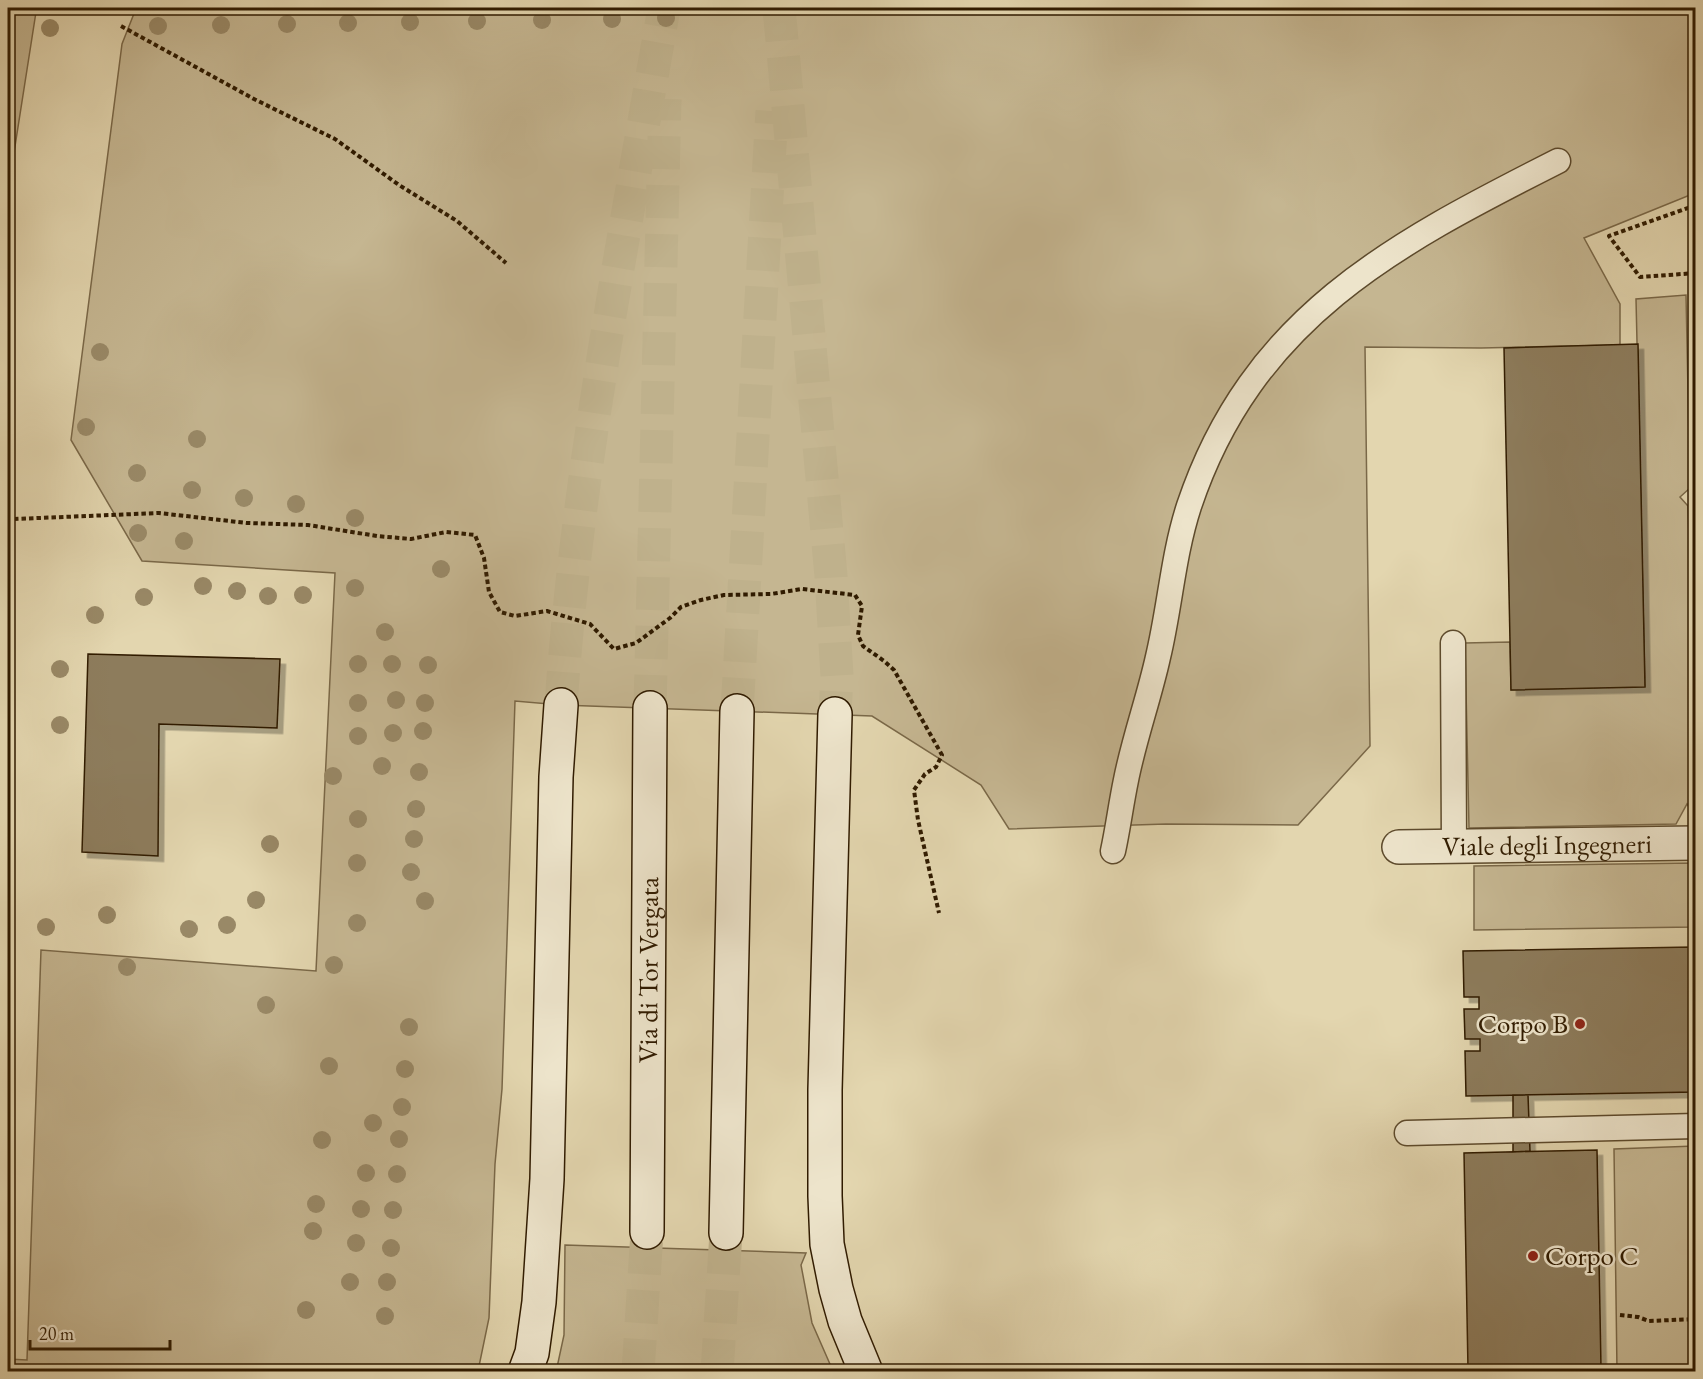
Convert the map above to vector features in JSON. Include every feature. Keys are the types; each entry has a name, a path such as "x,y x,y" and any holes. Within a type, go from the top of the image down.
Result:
{"main road":[{"path":"525,1371 532,1353 539,1302 548,1179 555,806 561,705"},
{"name":"Via di Tor Vergata","path":"647,1232 650,708"},
{"path":"726,1233 737,711"},
{"path":"835,714 824,1111 827,1244 845,1321 866,1371"},
{"name":"Viale degli Ingegneri","path":"1399,847 1695,843"}],"lane":[{"path":"1113,851 1126,778 1159,656 1180,535 1207,459 1237,403 1281,345 1355,278 1425,232 1480,200 1558,161"},
{"path":"1453,643 1454,846"},
{"path":"1407,1133 1695,1126"}],"path":[{"path":"121,26 254,99 335,139 399,185 457,221 506,263"},
{"path":"1695,205 1610,236 1640,277 1695,273"},
{"path":"14,519 159,513 247,523 308,525 411,539 446,532 475,535 484,558 489,592 500,612 515,616 547,610 590,624 614,649 636,643 681,608 701,600 724,595 771,594 802,589 855,595 862,606 858,635 863,646 894,670 942,755 936,767 925,774 914,790 918,820 939,913"},
{"path":"1620,1314 1649,1321 1695,1319"}],"shaded area":[{"path":"140,8 1695,8 1695,193 1584,238 1620,304 1620,345 1481,348 1365,347 1370,746 1298,825 1166,824 1009,829 981,785 872,716 561,705 515,701 502,1089 495,1164 489,1318 478,1371 8,1372 8,1359 27,1360 41,950 316,971 335,573 142,561 71,440 122,44 135,11"},
{"path":"8,11 36,12 8,191"},
{"path":"1686,295 1690,488 1680,497 1688,506 1695,713 1695,815 1687,804 1676,824 1469,828 1465,643 1510,642 1511,690 1645,686 1636,299"},
{"path":"1695,863 1695,927 1474,930 1474,866"},
{"path":"1695,1146 1695,1371 1617,1371 1614,1149"},
{"path":"565,1245 806,1253 801,1265 812,1323 833,1371 556,1372 564,1335"}],"building":[{"path":"1638,344 1645,687 1511,690 1504,348"},
{"path":"88,654 280,659 277,728 159,724 158,856 82,852"},
{"name":"Corpo B","path":"1693,947 1696,967 1696,1092 1466,1096 1465,1051 1480,1051 1480,1039 1465,1039 1464,1009 1479,1009 1479,997 1464,997 1463,951"},
{"path":"1513,1095 1528,1095 1530,1151 1513,1152"},
{"name":"Corpo C","path":"1597,1150 1601,1367 1468,1369 1464,1153"},
{"path":"1601,1367 1601,1372 1468,1372 1468,1369"}],"tunnel":[{"path":"561,705 568,617 590,442 664,8"},
{"path":"779,8 831,576 837,676 835,714"},
{"path":"650,708 665,99"},
{"path":"737,711 772,111"},
{"path":"638,1372 647,1232"},
{"path":"717,1372 726,1233"}],"place":[{"name":"Corpo B","path":"1580,1024"},
{"name":"Corpo C","path":"1533,1256"}]}
